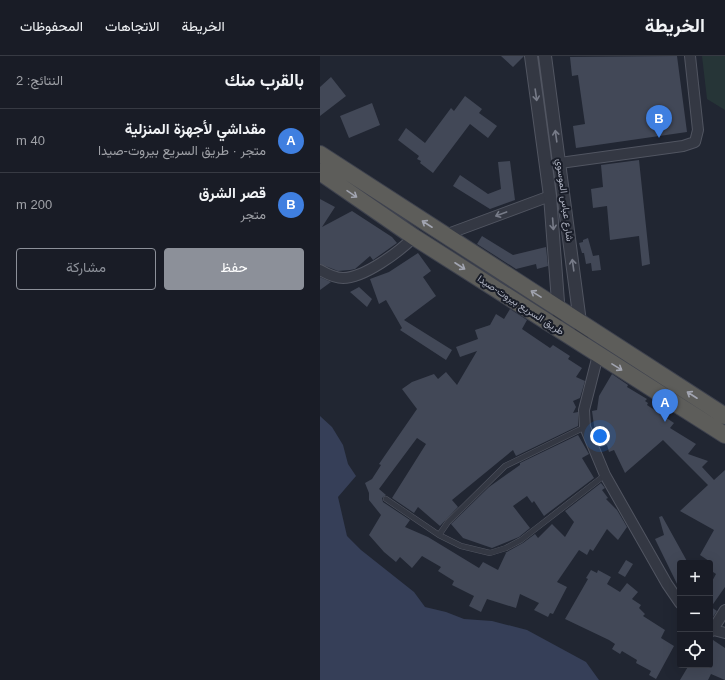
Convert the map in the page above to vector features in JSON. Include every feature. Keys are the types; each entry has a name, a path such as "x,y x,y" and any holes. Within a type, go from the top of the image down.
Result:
{"highway":[{"name":"طريق السريع بيروت-صيدا","path":"320,154 725,416"},
{"name":"طريق السريع بيروت-صيدا","path":"320,173 414,237 725,435"}],"street":[{"name":"شارع عباس الموسوي","path":"531,56 550,196 560,330"},
{"name":"شارع عباس الموسوي","path":"545,56 583,345"},
{"path":"560,163 683,146 695,142 698,130 690,56"},
{"path":"445,235 550,196"},
{"path":"320,270 341,278 361,275 414,237"},
{"path":"598,355 584,410 585,427 605,475 667,584 677,599"},
{"path":"713,627 725,610"},
{"path":"713,630 725,633"}],"lane":[{"path":"439,535 448,522 505,466 585,427"},
{"path":"386,499 439,535 461,546 490,553 506,548 521,540 605,475"}],"shaded area":[{"path":"702,56 725,56 725,110 707,99"}],"water":[{"path":"320,416 332,427 343,445 348,464 356,476 338,497 347,536 361,550 414,592 425,607 446,612 464,619 492,621 527,630 586,662 599,680 320,680"}],"building":[{"path":"501,56 524,56 513,67"},
{"path":"677,56 687,132 576,148 573,126 585,124 578,75 572,76 570,57"},
{"path":"331,77 346,96 320,116 320,87"},
{"path":"465,96 482,109 479,113 497,126 488,138 470,124 433,173 420,163 421,161 417,159 419,156 398,140 406,128 425,143 451,108 454,111"},
{"path":"372,103 380,125 349,138 340,116"},
{"path":"639,160 650,264 642,266 639,236 610,240 607,206 593,208 591,189 603,187 601,165"},
{"path":"510,161 515,200 490,209 453,186 460,175 488,194 501,189 498,162"},
{"path":"320,199 335,207 322,227 352,211 392,237 397,243 373,260 370,256 355,269 338,271 320,264"},
{"path":"482,236 513,255 546,247 548,266 537,269 536,264 516,269 477,244"},
{"path":"588,238 593,256 599,255 601,270 592,271 591,263 586,264 584,253 582,253 579,243"},
{"path":"418,253 431,271 423,277 436,296 404,320 452,350 446,360 400,330 402,328 386,300 379,304 370,279 389,272"},
{"path":"320,277 331,282 320,290"},
{"path":"359,287 372,299 367,307 350,292"},
{"path":"510,309 527,320 522,329 550,348 553,345 570,356 568,359 582,368 576,377 585,381 580,398 573,401 576,407 573,413 578,412 578,426 516,456 513,450 452,500 458,507 440,526 418,507 414,513 392,498 426,444 417,438 379,489 386,495 382,498 383,502 410,520 405,527 428,537 479,568 483,562 498,570 505,553 535,534 538,538 552,524 565,537 574,522 565,511 601,483 605,488 602,490 608,498 606,499 617,510 627,527 618,540 607,529 593,551 590,549 587,555 579,550 557,582 567,587 553,614 550,613 548,617 534,610 539,603 520,594 516,608 487,599 481,612 469,606 474,596 452,585 454,581 438,571 441,567 422,556 412,568 400,557 396,562 384,552 369,535 381,515 369,500 369,493 365,483 372,479 381,465 379,464 417,409 402,389 412,382 434,374 438,379 446,372 457,385 477,351 460,357 456,347 478,339 475,330 490,325 496,314 504,319"},
{"path":"612,374 628,385 627,387 647,399 645,401 648,403 647,405 674,423 670,428 696,444 688,454 708,461 702,467 714,480 725,470 725,587 713,604 713,580 716,574 713,572 713,560 708,560 700,555 714,530 680,511 708,485 663,440 625,473 614,450 609,452 607,445 600,447 595,433 592,411 597,410 599,396"},
{"path":"578,435 589,454 582,458 594,478 544,516 534,501 532,503 527,496 513,506 530,528 519,537 492,548 463,538 451,524 489,487 520,465 520,463"},
{"path":"662,516 686,560 677,560 677,584 655,539 664,535 659,517"},
{"path":"626,560 633,564 625,577 618,573"},
{"path":"591,570 597,573 598,570 611,577 607,584 620,592 627,583 638,592 632,599 641,605 639,608 645,614 643,616 665,630 661,638 674,646 656,679 649,675 651,671 636,663 637,660 622,651 620,654 612,649 615,644 609,640 565,619 588,579 586,578"},
{"path":"713,608 717,611 713,617"},
{"path":"713,640 725,648 725,680 711,674 708,680 680,680 687,668 713,668"}],"place":[{"name":"قصر الشرق","path":"659,138"},
{"name":"مقداشي لأجهزة المنزلية","path":"665,422"}]}
